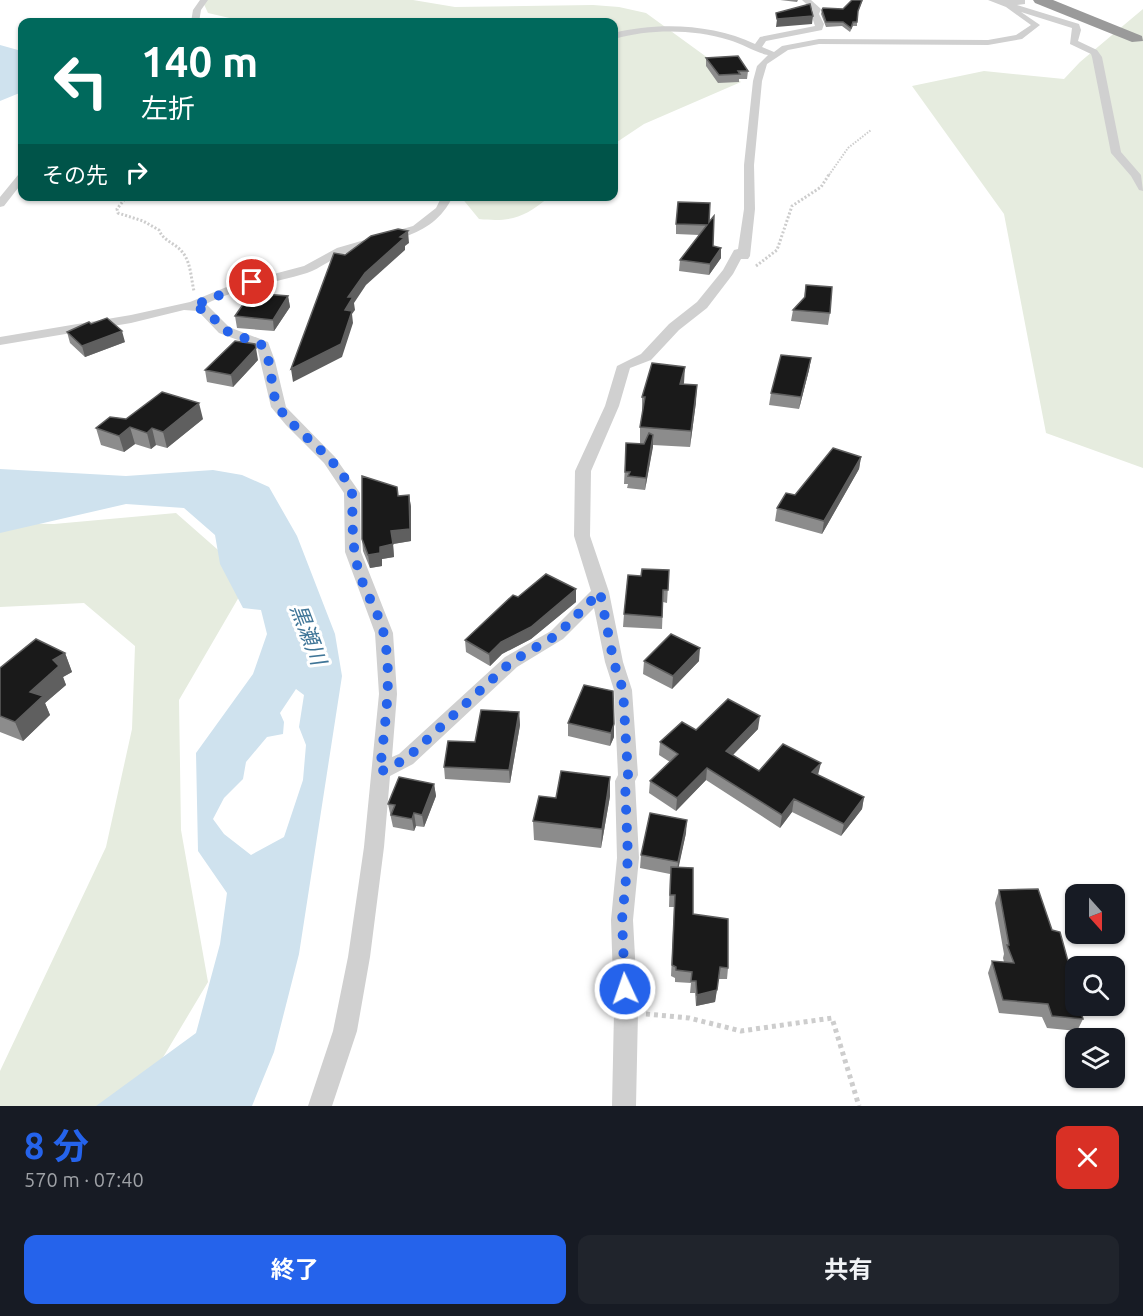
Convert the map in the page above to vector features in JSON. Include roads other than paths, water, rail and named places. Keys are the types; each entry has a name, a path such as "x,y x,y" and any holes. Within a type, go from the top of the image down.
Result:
{"highway":[{"path":"1040,0 1137,39"}],"street":[{"path":"195,18 196,10 204,0"},
{"path":"757,48 763,39 819,28 815,14 817,9 806,0"},
{"path":"992,0 1015,3 1076,26 1073,42 1094,52 1097,57 1116,153 1143,188"},
{"path":"624,1106 626,1012 622,920 628,858 625,781 628,775 626,707 614,663 600,592 582,536 583,471 612,406 624,366 646,357 674,327 702,305 729,271 738,253 744,255 743,241 749,216 749,168 758,81 763,63 773,54 784,49 815,42 974,43 1008,40 1033,30 1036,25 1033,21 1013,13 1015,3"},
{"path":"618,35 639,30 729,36 764,53 773,54"},
{"path":"0,204 18,182"},
{"path":"0,340 131,319 196,304 252,282 303,270 341,251 407,232 426,224 440,210 445,201"},
{"path":"196,304 208,312 224,330 262,345 269,362 271,384 280,410 339,469 349,485 352,493 353,552 384,633 388,694 374,847 357,968 345,1030 320,1106"},
{"path":"380,772 406,759 511,662 557,635 600,592"}],"water":[{"path":"0,45 18,50 18,94 0,101"},
{"name":"黒瀬川","path":"0,469 126,476 213,470 242,475 269,487 297,536 335,634 342,676 299,954 274,1052 252,1106 96,1106 196,1033 220,944 227,893 198,851 196,753 253,674 267,634 261,610 243,608 220,564 215,535 184,508 126,504 0,533","holes":["296,689 304,695 299,727 306,745 303,780 284,837 251,855 224,834 213,819 224,798 243,779 246,762 267,737 283,734 284,722 280,713"]}]}
